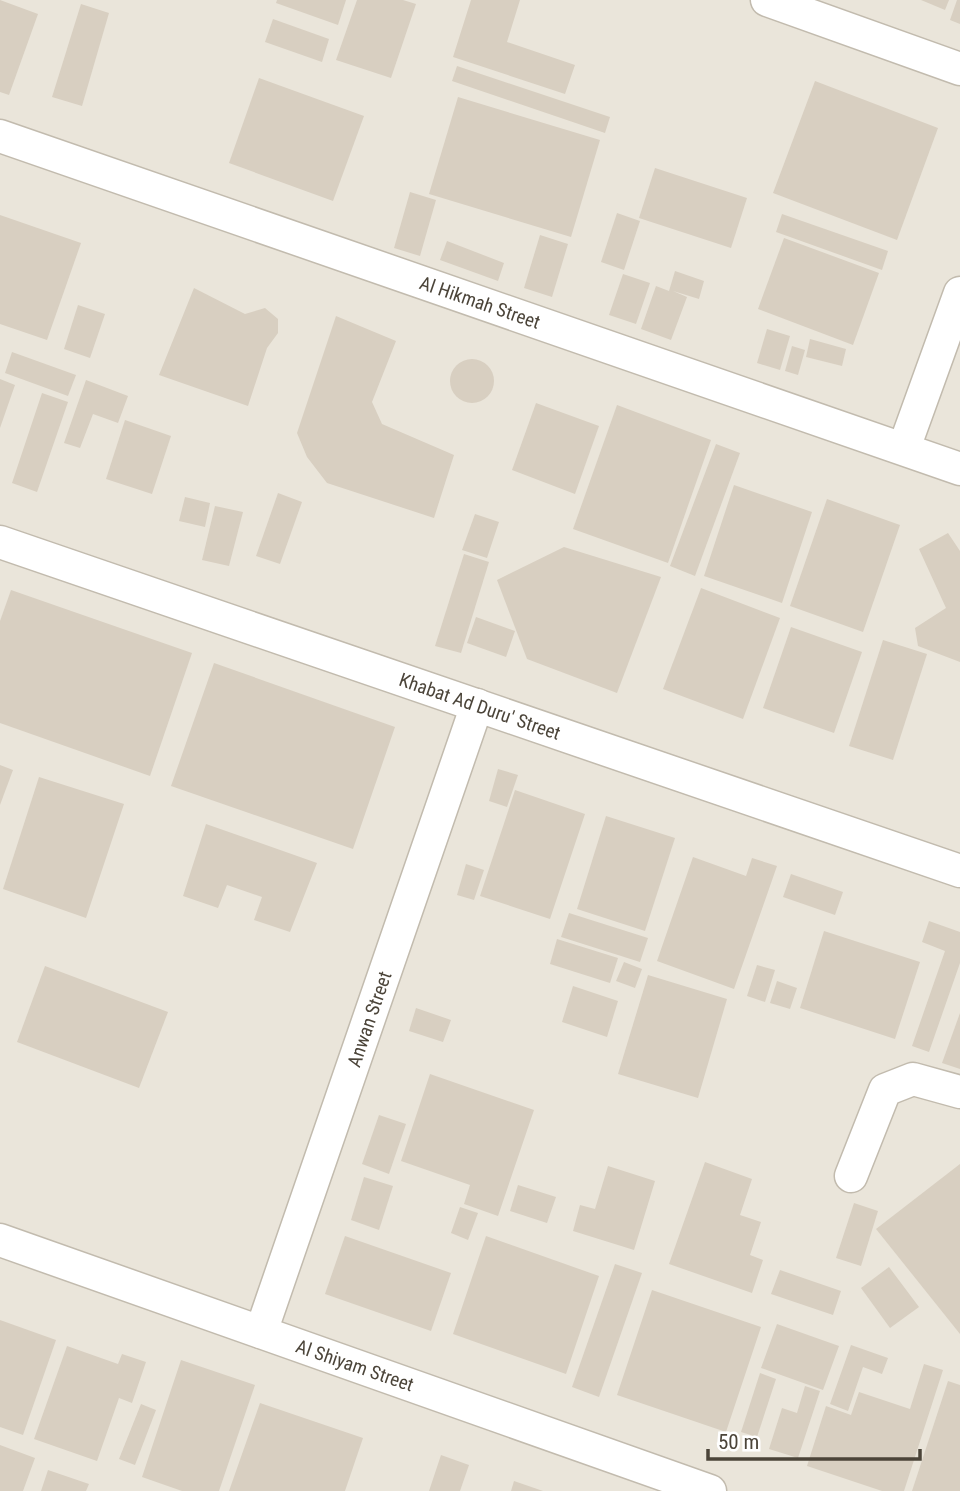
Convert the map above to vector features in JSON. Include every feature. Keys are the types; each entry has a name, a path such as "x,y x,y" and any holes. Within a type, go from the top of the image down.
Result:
{"street":[{"path":"767,0 960,69"},
{"name":"Al Hikmah Street","path":"0,136 960,469"},
{"path":"904,448 960,293"},
{"name":"Khabat Ad Duru' Street","path":"0,542 960,871"},
{"name":"Anwan Street","path":"261,1332 477,705"},
{"path":"851,1176 885,1090 913,1079 960,1092"},
{"name":"Al Shiyam Street","path":"0,1240 710,1491"}],"shaded area":[{"path":"0,0 960,0 960,1491 0,1491"}],"building":[{"path":"0,0 38,14 9,95 0,92"},
{"path":"277,0 346,0 338,25 276,3"},
{"path":"357,0 403,0 416,4 391,78 336,60"},
{"path":"471,0 520,0 507,42 575,65 565,94 453,57"},
{"path":"921,0 949,0 945,10"},
{"path":"957,0 960,0 960,24 950,20"},
{"path":"81,4 109,13 82,106 52,97"},
{"path":"273,19 329,39 322,62 265,42"},
{"path":"457,66 610,117 605,133 452,81"},
{"path":"259,78 364,116 333,201 229,163"},
{"path":"815,81 938,128 897,240 773,193"},
{"path":"458,97 600,140 571,237 429,194"},
{"path":"655,168 747,198 731,248 639,218"},
{"path":"410,192 436,200 420,256 394,248"},
{"path":"617,213 640,221 624,270 601,262"},
{"path":"782,214 888,251 882,270 776,232"},
{"path":"0,215 81,243 47,340 0,324"},
{"path":"540,235 568,244 552,297 524,288"},
{"path":"784,238 879,273 853,345 758,309"},
{"path":"447,241 504,263 498,281 440,260"},
{"path":"675,271 704,281 699,299 673,291 687,297 671,340 641,329 656,286 669,291"},
{"path":"623,274 650,283 636,324 609,315"},
{"path":"194,288 245,314 265,308 278,319 278,333 267,348 248,406 159,375"},
{"path":"78,305 105,314 90,358 64,349"},
{"path":"336,316 396,341 372,402 382,424 454,455 434,518 327,483 307,457 297,433"},
{"path":"767,329 790,336 780,370 757,363"},
{"path":"810,339 846,349 842,366 806,357"},
{"path":"792,346 805,350 798,375 785,371"},
{"path":"12,352 76,375 68,396 5,373"},
{"path":"472,359 487,366 494,381 487,396 472,403 457,396 450,381 457,366"},
{"path":"0,379 15,385 0,428"},
{"path":"86,380 128,396 118,423 93,414 80,448 64,443"},
{"path":"42,393 68,402 37,492 12,483"},
{"path":"536,403 599,426 575,494 512,470"},
{"path":"617,405 711,440 668,563 573,529"},
{"path":"125,420 171,436 152,494 106,479"},
{"path":"716,444 740,453 695,576 670,566"},
{"path":"734,485 812,512 782,603 704,576"},
{"path":"278,493 302,502 280,564 256,556"},
{"path":"185,497 210,503 205,527 179,521"},
{"path":"827,499 900,525 863,632 790,606"},
{"path":"215,506 243,512 229,566 202,560"},
{"path":"475,514 499,522 487,558 462,550"},
{"path":"948,533 960,551 960,662 918,646 915,628 946,608 919,549"},
{"path":"564,547 661,577 617,693 527,659 497,580"},
{"path":"464,554 489,562 461,653 435,646"},
{"path":"701,588 780,618 743,719 663,689"},
{"path":"11,590 192,653 150,776 0,723 0,621"},
{"path":"476,617 515,631 506,657 467,643"},
{"path":"791,627 862,652 834,733 763,708"},
{"path":"883,640 927,654 893,760 849,746"},
{"path":"214,663 395,727 353,849 171,786"},
{"path":"0,765 13,770 0,805"},
{"path":"498,769 518,775 507,807 489,801"},
{"path":"39,777 124,804 86,918 3,889"},
{"path":"515,790 585,814 550,919 480,896"},
{"path":"606,816 675,838 645,931 577,909"},
{"path":"206,824 317,863 290,932 254,920 262,897 227,885 218,908 183,896"},
{"path":"693,857 746,876 752,858 777,866 734,989 657,961"},
{"path":"466,864 484,870 474,900 457,895"},
{"path":"791,874 843,892 835,915 783,897"},
{"path":"569,913 648,938 640,962 561,937"},
{"path":"929,921 960,932 960,963 929,1052 912,1046 945,951 922,942"},
{"path":"824,931 920,962 895,1039 800,1008"},
{"path":"557,939 618,958 610,983 550,964"},
{"path":"624,962 642,969 635,988 616,981"},
{"path":"757,965 775,970 765,1002 747,996"},
{"path":"45,966 168,1012 139,1088 17,1042"},
{"path":"648,975 727,999 698,1098 618,1074"},
{"path":"777,981 797,988 790,1009 770,1003"},
{"path":"573,986 618,1001 607,1037 562,1022"},
{"path":"416,1008 451,1020 443,1042 409,1031"},
{"path":"960,1013 960,1069 942,1063"},
{"path":"430,1074 534,1110 498,1216 464,1204 470,1185 401,1161"},
{"path":"379,1115 406,1124 389,1174 362,1164"},
{"path":"705,1162 752,1179 740,1215 761,1222 750,1255 763,1260 752,1293 669,1264"},
{"path":"960,1164 960,1334 876,1229"},
{"path":"608,1166 655,1181 634,1250 573,1231 580,1205 595,1209"},
{"path":"364,1177 393,1186 379,1230 351,1220"},
{"path":"518,1185 556,1197 547,1223 510,1211"},
{"path":"854,1203 878,1211 861,1266 836,1258"},
{"path":"460,1207 478,1213 468,1240 451,1233"},
{"path":"345,1236 451,1273 431,1331 325,1294"},
{"path":"486,1236 599,1276 566,1374 453,1334"},
{"path":"615,1264 642,1273 599,1397 572,1387"},
{"path":"889,1267 919,1307 890,1328 861,1288"},
{"path":"780,1270 841,1291 833,1315 771,1294"},
{"path":"652,1290 761,1327 726,1432 617,1395"},
{"path":"0,1320 56,1340 23,1435 0,1427"},
{"path":"777,1324 839,1346 823,1390 761,1368"},
{"path":"851,1345 888,1358 882,1374 863,1367 848,1411 830,1404"},
{"path":"67,1346 118,1364 122,1354 146,1362 132,1403 119,1398 97,1461 34,1439"},
{"path":"181,1360 255,1385 219,1491 182,1491 142,1477"},
{"path":"924,1364 943,1370 904,1491 882,1491 807,1466 826,1406 851,1415 859,1392 910,1409"},
{"path":"760,1373 776,1379 757,1437 741,1432"},
{"path":"948,1381 960,1385 960,1491 912,1491"},
{"path":"805,1386 820,1391 798,1458 769,1449 782,1408 797,1413"},
{"path":"260,1403 363,1438 345,1491 229,1491"},
{"path":"141,1404 156,1410 135,1465 119,1459"},
{"path":"0,1445 35,1458 23,1491 0,1491"},
{"path":"441,1455 469,1465 460,1491 429,1491"},
{"path":"48,1470 89,1484 86,1491 41,1491"},
{"path":"514,1481 543,1491 511,1491"}]}
